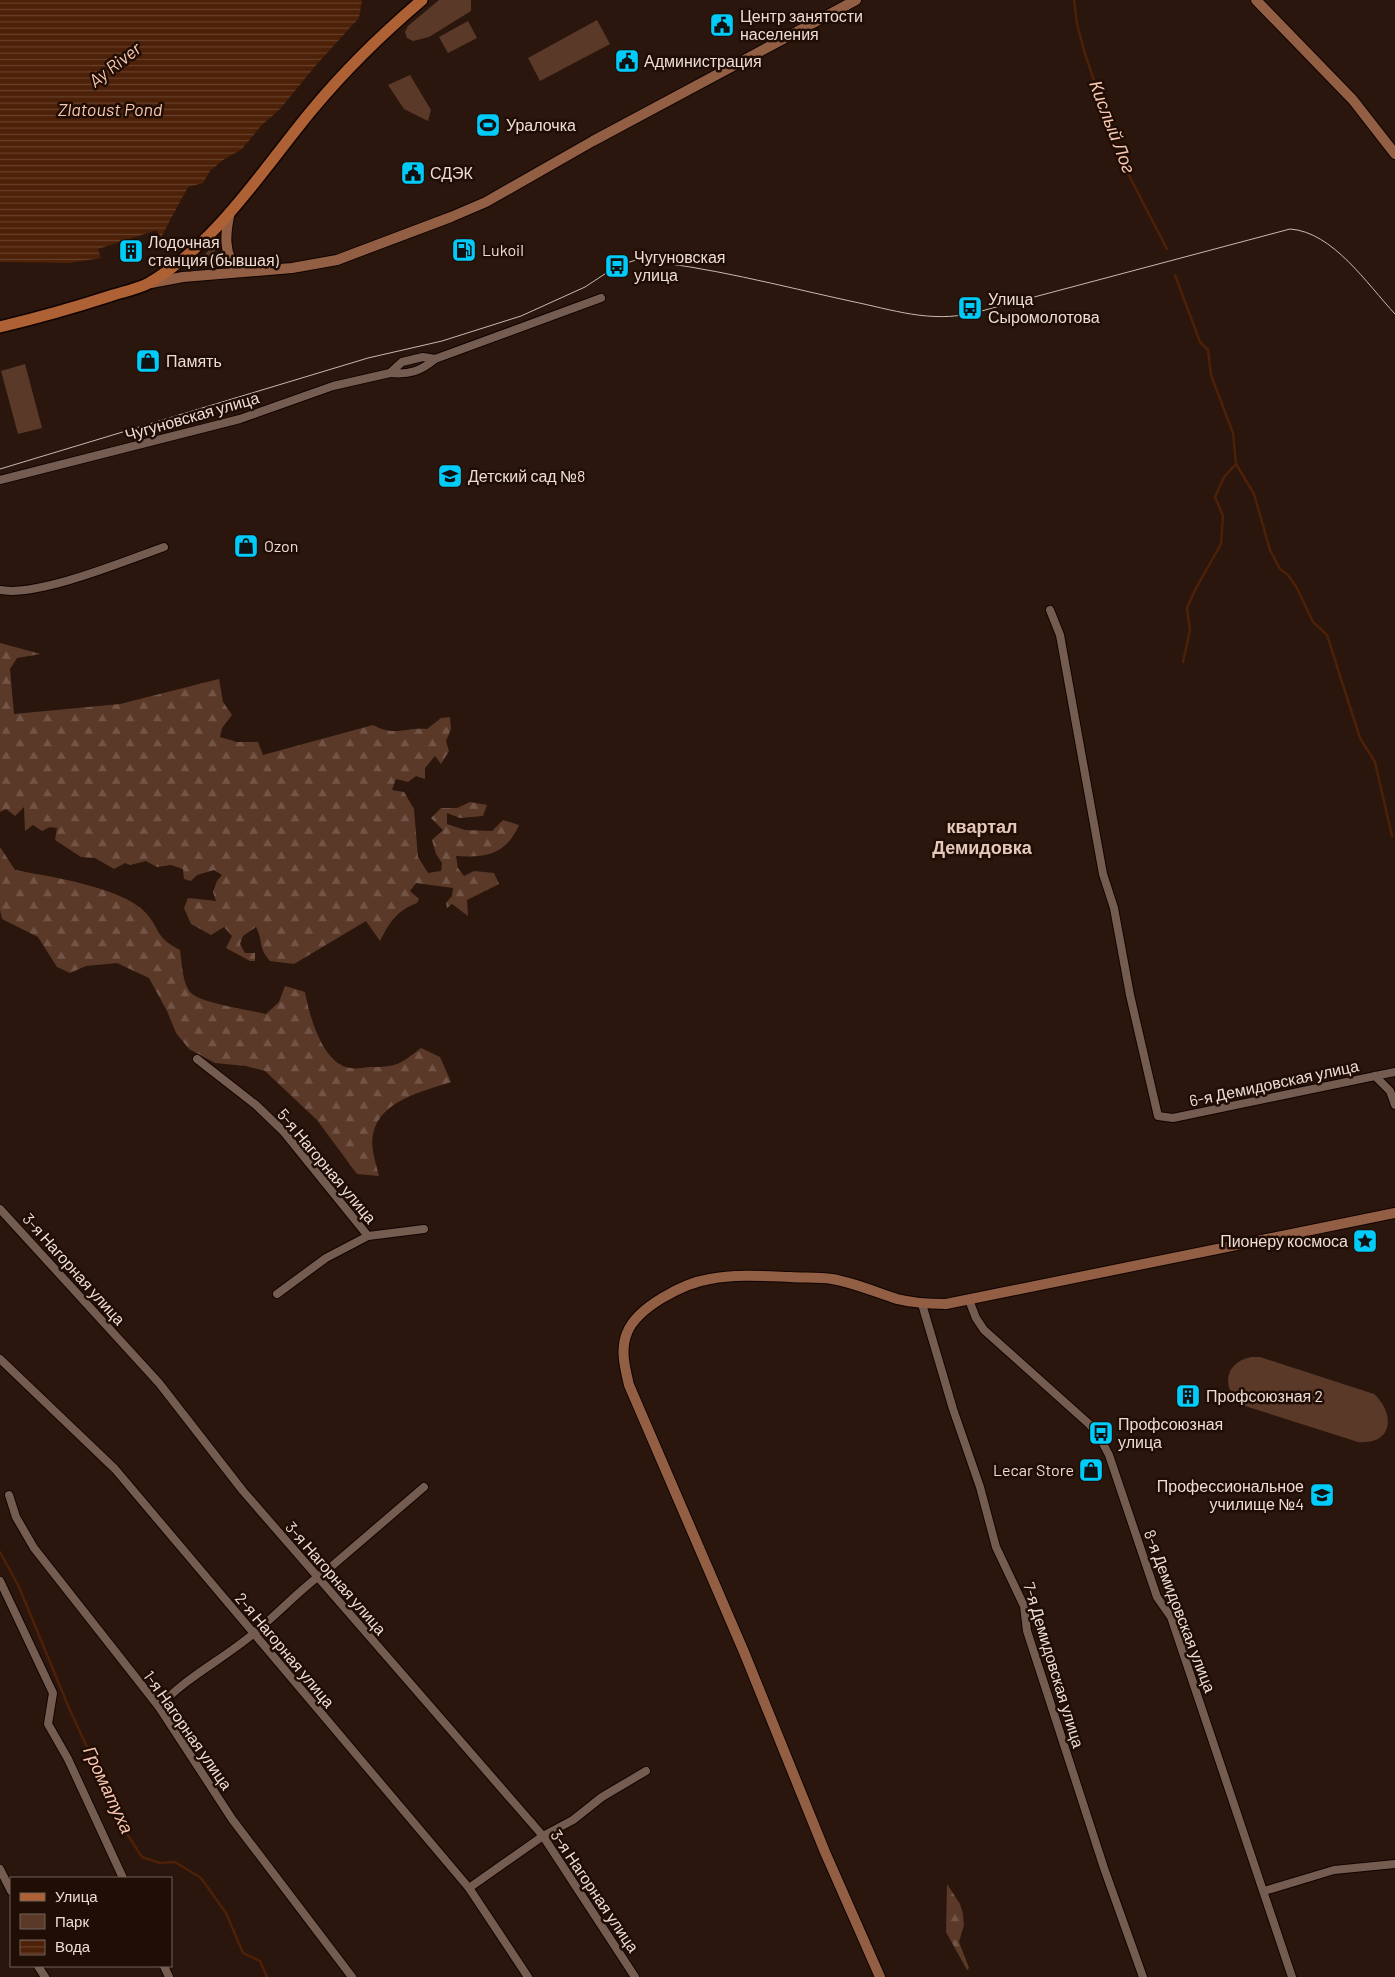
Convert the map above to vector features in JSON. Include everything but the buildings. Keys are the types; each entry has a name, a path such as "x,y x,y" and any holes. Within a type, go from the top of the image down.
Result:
{"main road":[{"path":"147,284 181,261 208,238 314,108 382,33 422,0"},
{"path":"0,327 70,309 147,284 184,276 292,268 337,260 364,252 480,205 593,141 856,0"},
{"path":"1256,0 1353,100 1395,154"},
{"path":"230,210 225,245 231,262 238,272"},
{"path":"880,1977 825,1852 744,1652 637,1405 624,1364 623,1348 627,1332 636,1317 679,1289 710,1279 742,1276 830,1279 859,1285 897,1299 922,1304 946,1304 1395,1213"}],"street":[{"name":"Чугуновская улица","path":"0,480 240,419 333,386 390,373 404,374 423,369 435,359 601,298"},
{"name":"Чугуновская улица","path":"390,373 402,362 423,357 435,359"},
{"path":"0,590 14,592 74,578 164,547"},
{"name":"6-я Демидовская улица","path":"1050,610 1060,635 1103,874 1114,908 1130,995 1158,1116 1173,1118 1395,1072"},
{"name":"5-я Нагорная улица","path":"197,1059 256,1105 283,1131 368,1236 424,1229"},
{"path":"1375,1076 1390,1091 1395,1105"},
{"name":"3-я Нагорная улица","path":"0,1209 160,1383 243,1491 543,1836 636,1977"},
{"path":"277,1294 326,1258 368,1236"},
{"name":"8-я Демидовская улица","path":"969,1300 976,1318 984,1330 1089,1424 1098,1434 1109,1455 1157,1597 1171,1617 1292,1977"},
{"name":"7-я Демидовская улица","path":"922,1304 953,1408 980,1487 996,1547 1024,1606 1027,1631 1074,1778 1144,1977"},
{"name":"2-я Нагорная улица","path":"0,1358 115,1469 252,1634 469,1888 528,1977"},
{"path":"159,1707 175,1689 252,1634 424,1486"},
{"name":"1-я Нагорная улица","path":"9,1495 16,1517 34,1548 159,1707 232,1819 352,1977"},
{"path":"0,1581 53,1693 48,1724 68,1759 123,1877"},
{"path":"469,1888 543,1836 573,1820 602,1798 646,1771"},
{"path":"1264,1890 1334,1870 1395,1864"},
{"path":"0,1869 10,1889"}],"green space":[{"path":"439,0 471,0 471,11 429,37 413,41 407,38 405,32 408,26"},
{"path":"597,20 610,44 540,81 528,58"},
{"path":"468,21 477,38 448,53 439,37"},
{"path":"410,75 431,110 428,121 404,109 388,85"},
{"path":"216,244 212,265 190,268"},
{"path":"25,364 42,428 18,434 1,371"},
{"path":"0,643 41,654 17,658 10,669 14,714 120,704 219,679 223,702 232,715 222,728 220,737 237,742 258,742 263,755 373,725 381,729 394,731 427,729 441,718 450,717 451,729 446,741 449,751 441,764 435,756 425,768 425,779 416,776 408,782 396,779 392,790 404,792 414,809 418,857 428,873 441,871 442,863 436,854 432,840 443,830 431,818 441,808 457,808 470,802 487,805 483,816 460,818 447,813 447,824 465,830 492,831 503,820 519,825 508,843 501,849 485,855 456,856 458,868 464,876 474,871 494,873 499,884 467,900 468,916 452,904 447,908 446,903 452,896 453,888 416,883 410,891 419,899 417,903 394,918 380,941 366,921 294,964 270,961 263,951 256,927 243,936 240,944 245,953 255,953 255,961 250,961 226,948 232,936 224,927 211,935 191,924 184,908 188,898 216,901 213,892 217,881 222,875 214,870 197,875 191,881 184,879 183,869 171,865 157,867 146,861 130,865 125,863 114,869 95,858 81,857 55,840 57,828 50,827 42,831 33,825 25,831 24,807 15,816 6,809 0,812"},
{"path":"0,847 15,870 102,889 119,895 145,912 162,937 180,950 185,983 190,992 195,996 214,1003 266,1014 279,1002 285,986 305,992 318,1037 332,1058 340,1064 350,1068 392,1065 397,1064 421,1048 440,1057 451,1082 416,1093 384,1113 377,1122 372,1139 379,1176 357,1174 317,1120 265,1071 246,1066 215,1063 189,1049 176,1033 167,1011 149,978 117,963 86,966 70,973 57,967 38,937 2,919 0,910"},
{"path":"1260,1357 1374,1394 1381,1402 1388,1418 1384,1433 1379,1438 1370,1442 1358,1442 1245,1406 1232,1393 1228,1378 1234,1365 1241,1360"},
{"path":"947,1884 960,1904 963,1914 964,1925 959,1942 969,1968 967,1970 946,1932"}],"water":[{"name":"Zlatoust Pond","path":"0,0 362,0 359,18 317,64 280,109 261,126 242,149 223,160 210,171 203,183 188,187 160,239 157,230 98,249 101,258 69,263 0,262"}],"waterway":[{"name":"Кислый Лог","path":"1074,0 1077,24 1085,54 1122,162 1167,249"},
{"path":"1175,275 1200,342 1208,350 1211,375 1233,433 1236,464 1254,494 1270,550 1280,569 1288,575 1297,588 1313,622 1327,635 1360,738 1375,762 1392,836"},
{"path":"1183,662 1190,630 1187,608 1221,544 1223,516 1215,497 1224,477 1236,464"},
{"name":"Громатуха","path":"0,1552 19,1587 69,1708 127,1834 142,1857 160,1863 175,1862 201,1878 226,1913 243,1953 260,1961 267,1977"}],"tram line":[{"path":"0,469 368,358 442,341 521,316 585,287 617,266 636,260 716,272 912,314 942,317 974,313 1290,229 1306,232 1321,239 1335,249 1395,314"}],"place":[{"name":"Центр занятости населения","path":"722,25"},
{"name":"Администрация","path":"627,61"},
{"name":"Уралочка","path":"488,125"},
{"name":"СДЭК","path":"413,173"},
{"name":"Lukoil","path":"464,250"},
{"name":"Лодочная станция (бывшая)","path":"131,251"},
{"name":"Чугуновская улица","path":"617,266"},
{"name":"Улица Сыромолотова","path":"970,308"},
{"name":"Память","path":"148,361"},
{"name":"Детский сад №8","path":"450,476"},
{"name":"Ozon","path":"246,546"},
{"name":"Пионеру космоса","path":"1365,1241"},
{"name":"Профсоюзная 2","path":"1188,1396"},
{"name":"Профсоюзная улица","path":"1101,1433"},
{"name":"Lecar Store","path":"1091,1470"},
{"name":"Профессиональное училище №4","path":"1322,1495"}],"district":[{"name":"квартал Демидовка","path":"982,838"}],"water label":[{"name":"Ay River","path":"115,65"}]}
